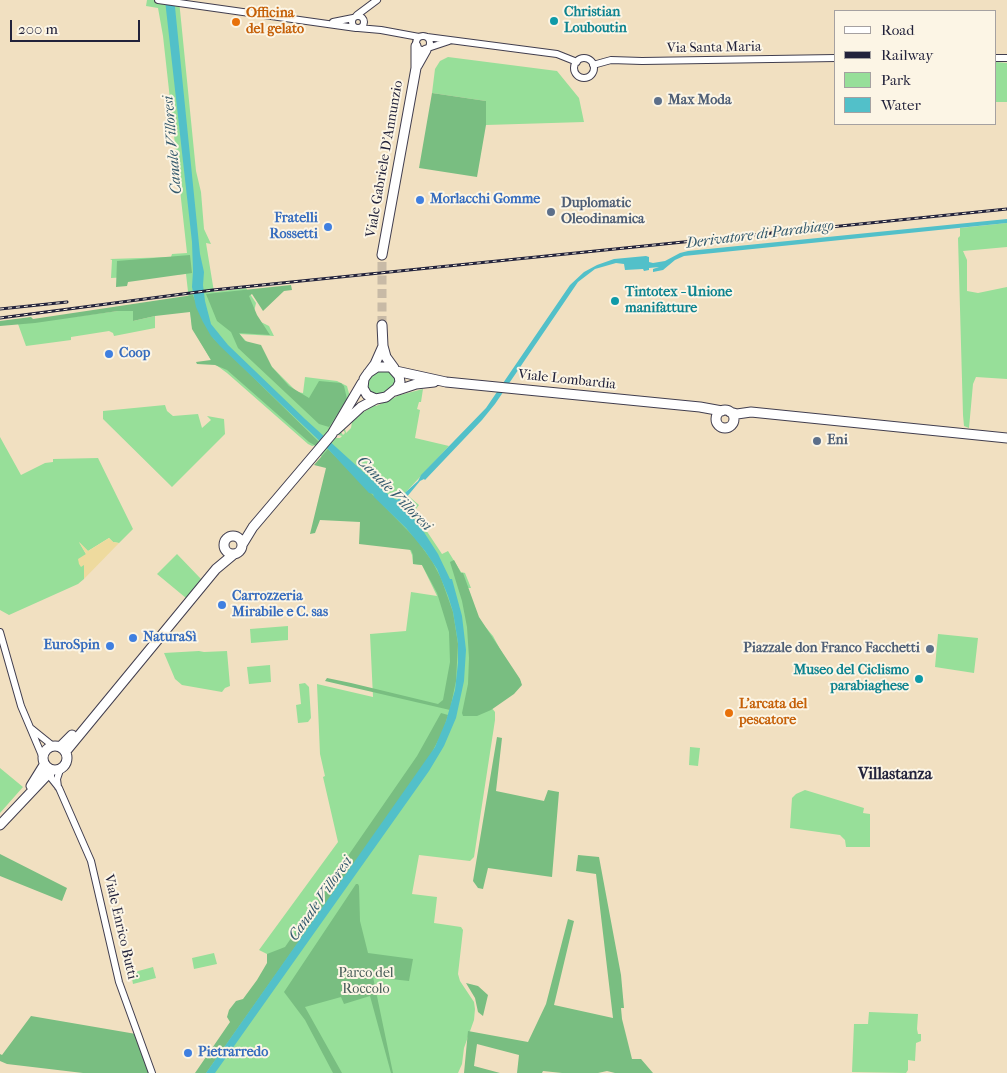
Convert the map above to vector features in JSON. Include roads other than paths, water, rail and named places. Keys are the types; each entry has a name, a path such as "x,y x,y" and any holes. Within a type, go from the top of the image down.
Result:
{"main road":[{"name":"Viale Gabriele D'Annunzio","path":"382,255 416,68 417,42"},
{"name":"Viale Gabriele D'Annunzio","path":"416,68 427,49"},
{"path":"382,325 383,346 388,359 399,376 400,382 394,392"},
{"path":"368,373 375,364 383,346"},
{"name":"Viale Lombardia","path":"230,552 238,552 240,541 322,446 368,373 381,366 388,366 446,382"},
{"name":"Viale Lombardia","path":"330,435 361,408 376,399 386,397 416,384 446,382 700,406 737,414 751,412 1007,442"},
{"path":"362,383 366,393 376,399"},
{"name":"Viale Lombardia","path":"686,406 707,414 725,428 746,416 762,414"},
{"path":"718,424 716,416 726,412 733,417 732,424"},
{"name":"Viale Lombardia","path":"827,421 888,425 1007,438"},
{"name":"Viale Lombardia","path":"230,552 225,546 226,540 232,536 240,541"},
{"name":"Viale Lombardia","path":"49,766 48,748 60,747 119,686 230,552"},
{"path":"0,825 49,766 66,762 60,747"},
{"path":"17,805 37,785 49,766"}],"street":[{"path":"158,0 403,34 417,42 420,50 427,49 430,42 427,37"},
{"path":"322,22 342,22 355,17 378,0"},
{"path":"357,28 363,26 378,0"},
{"path":"355,17 362,17 365,21 381,30"},
{"path":"355,17 352,22 357,28"},
{"name":"Via Santa Maria","path":"417,42 427,37 454,40 557,54 577,62"},
{"name":"Via Santa Maria","path":"427,49 454,40"},
{"name":"Via Santa Maria","path":"586,58 590,60 593,65 594,70 592,74 582,78 575,71 577,62 581,59 586,58"},
{"name":"Via Santa Maria","path":"593,65 611,60 834,58"},
{"path":"0,632 21,706 29,725 36,733 60,747"},
{"name":"Viale Enrico Butti","path":"29,725 49,766 51,778 59,788 91,861 119,982 152,1073"},
{"path":"37,785 48,784 59,788"}],"water":[{"path":"165,0 173,0 175,7 200,254 204,272 203,285 211,324 228,345 305,419 391,497 397,500 418,481 421,475 486,408 570,285 584,272 597,265 614,259 646,256 649,257 649,262 653,263 665,261 688,251 1007,219 1007,223 684,256 675,260 663,270 653,272 653,269 659,267 649,268 649,270 644,271 643,269 625,270 624,264 616,263 595,269 578,282 495,404 425,480 420,481 401,504 420,526 438,554 450,579 452,579 462,616 466,650 464,681 456,718 444,746 429,771 215,1073 206,1073 435,747 446,721 455,690 458,643 453,612 448,596 437,569 425,551 406,528 373,494 369,493 328,449 220,346 211,336 196,307 192,287 192,242"}],"tunnel":[{"path":"382,255 382,325"}],"railway":[{"path":"0,318 213,290 1007,209"},
{"path":"0,309 67,302"}],"place":[{"name":"Christian Louboutin","path":"554,21"},
{"name":"Officina del gelato","path":"236,22"},
{"name":"Max Moda","path":"658,101"},
{"name":"Morlacchi Gomme","path":"420,200"},
{"name":"Duplomatic Oleodinamica","path":"551,212"},
{"name":"Fratelli Rossetti","path":"328,227"},
{"name":"Tintotex - Unione manifatture","path":"615,301"},
{"name":"Coop","path":"109,354"},
{"name":"Eni","path":"817,441"},
{"name":"Carrozzeria Mirabile e C. sas","path":"222,605"},
{"name":"NaturaSì","path":"133,638"},
{"name":"EuroSpin","path":"110,646"},
{"name":"Piazzale don Franco Facchetti","path":"930,649"},
{"name":"Museo del Ciclismo parabiaghese","path":"919,679"},
{"name":"L'arcata del pescatore","path":"729,713"},
{"name":"Pietrarredo","path":"188,1053"}],"district":[{"name":"Villastanza","path":"895,775"}],"water label":[{"name":"Canale Villoresi","path":"173,145"},
{"name":"Derivatore di Parabiago","path":"760,235"},
{"name":"Canale Villoresi","path":"394,494"},
{"name":"Canale Villoresi","path":"321,899"}],"park label":[{"name":"Parco del Roccolo","path":"366,982"}]}
